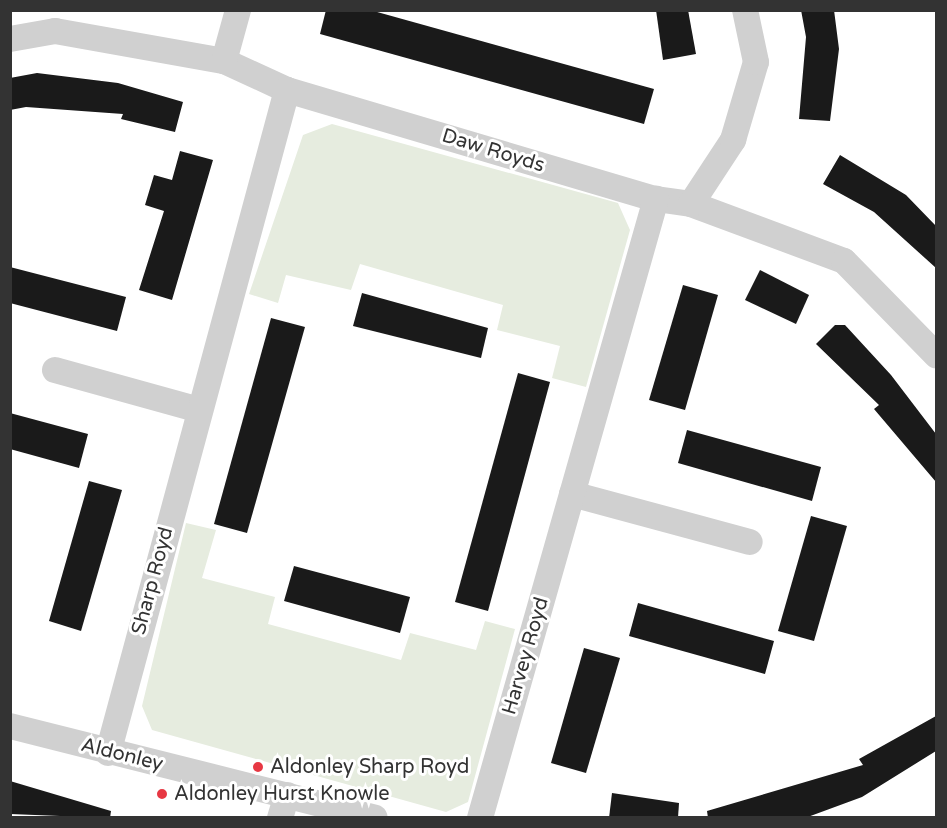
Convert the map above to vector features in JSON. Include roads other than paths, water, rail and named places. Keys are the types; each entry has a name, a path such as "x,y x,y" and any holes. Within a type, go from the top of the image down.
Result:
{"street":[{"path":"224,61 238,10"},
{"path":"691,204 734,140 756,62 746,10"},
{"name":"Daw Royds","path":"10,39 55,31 224,61 287,90 656,199 691,204 844,261 936,355"},
{"name":"Sharp Royd","path":"108,753 287,90"},
{"name":"Harvey Royd","path":"480,818 656,199"},
{"path":"55,370 199,410"},
{"path":"572,494 750,542"},
{"name":"Aldonley","path":"10,726 284,806 375,818"}],"place":[{"name":"Aldonley Sharp Royd","path":"258,767"},
{"name":"Aldonley Hurst Knowle","path":"162,794"}]}
